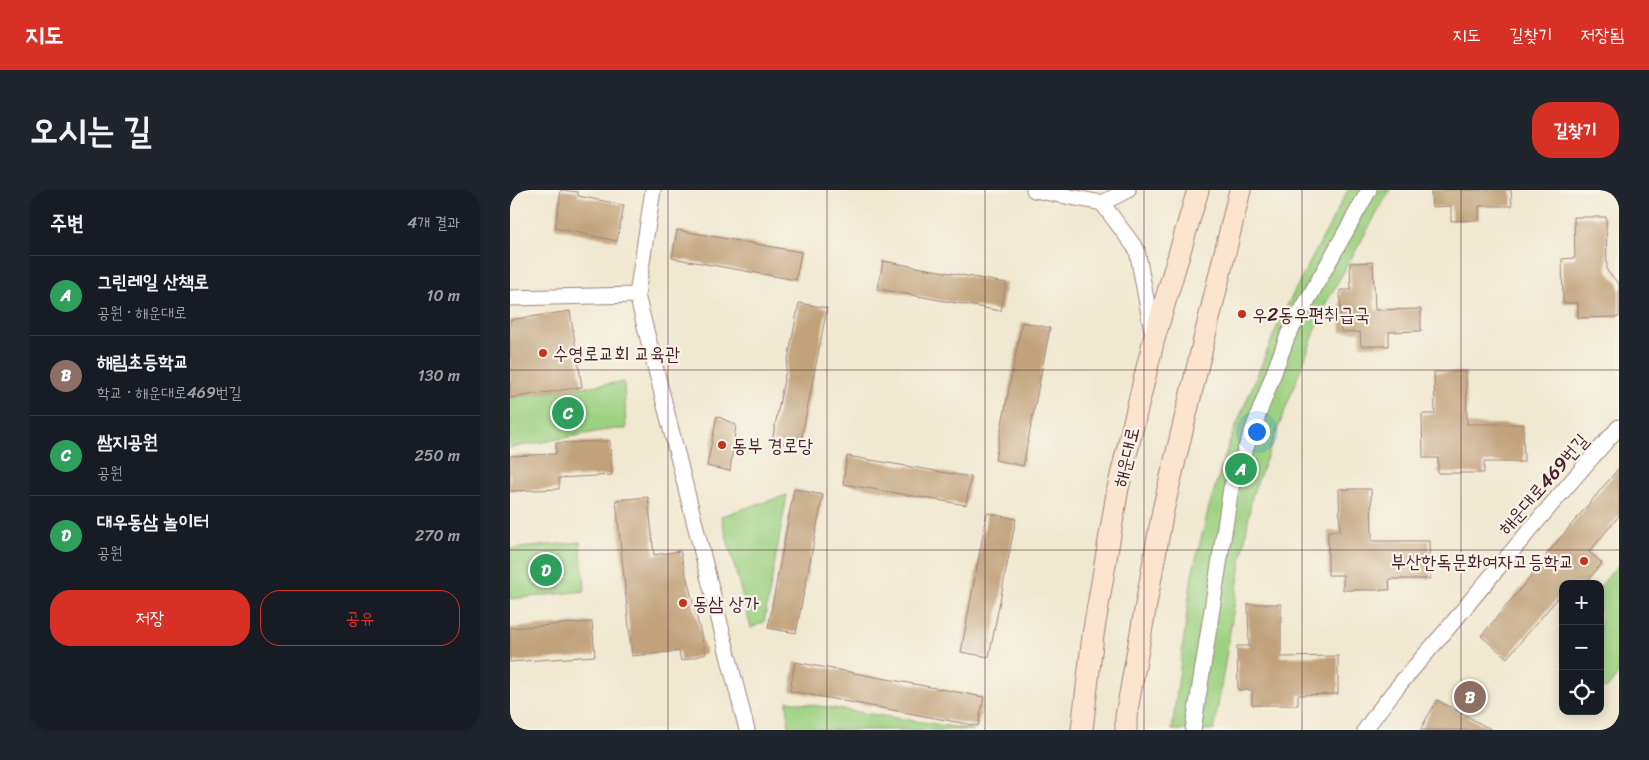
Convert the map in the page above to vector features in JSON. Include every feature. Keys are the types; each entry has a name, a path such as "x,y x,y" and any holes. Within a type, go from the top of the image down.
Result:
{"main road":[{"name":"해운대로","path":"1082,730 1093,635 1118,488 1154,339 1198,190"},
{"path":"1126,730 1126,716 1163,510 1240,190"}],"street":[{"path":"653,190 637,295 747,730"},
{"path":"1034,190 1102,203 1128,190"},
{"path":"1193,730 1231,488 1288,335 1369,190"},
{"path":"1102,203 1137,250 1154,339"},
{"path":"510,298 637,295"},
{"name":"해운대로469번길","path":"1365,730 1384,702 1619,427"}],"green space":[{"path":"1348,190 1390,190 1326,303 1252,496 1214,730 1172,730 1192,575 1209,507 1229,443 1282,315"},
{"path":"624,382 626,429 612,429 510,448 510,398"},
{"path":"787,495 764,622 751,628 721,516"},
{"path":"580,542 585,591 510,599 510,549"},
{"path":"1619,564 1619,673 1607,688 1604,688 1604,625 1604,581"},
{"path":"787,701 974,730 789,730"}],"building":[{"path":"561,190 578,192 578,196 624,205 617,241 555,228"},
{"path":"1431,190 1511,190 1512,206 1479,206 1479,220 1451,221 1451,206 1432,207"},
{"path":"1574,217 1606,217 1607,271 1619,284 1619,317 1578,318 1578,303 1563,303 1562,259 1575,258"},
{"path":"677,230 801,252 796,280 672,258"},
{"path":"883,261 1006,283 1001,311 878,289"},
{"path":"1373,262 1375,310 1421,309 1421,331 1389,332 1389,346 1361,346 1360,332 1341,332 1340,290 1351,290 1350,263"},
{"path":"799,303 827,308 800,446 772,441"},
{"name":"수영로교회 교육관","path":"570,311 582,387 510,398 510,320"},
{"path":"1022,322 1050,328 1023,466 995,460"},
{"path":"1434,372 1466,372 1467,424 1523,424 1524,462 1484,462 1484,473 1438,473 1438,458 1423,458 1422,414 1435,414"},
{"name":"동부 경로당","path":"717,416 736,425 730,471 707,466"},
{"path":"610,441 612,475 559,478 559,489 510,491 510,456 556,454 556,443"},
{"path":"847,456 971,477 966,505 843,484"},
{"path":"1619,468 1619,516 1589,552 1602,563 1588,580 1559,580 1559,597 1507,658 1481,636 1548,556 1546,555"},
{"path":"794,489 823,495 796,633 768,628"},
{"path":"1339,489 1371,489 1372,541 1429,541 1430,579 1389,579 1390,590 1343,590 1343,575 1328,575 1328,531 1340,531"},
{"path":"648,497 654,555 680,551 706,654 681,661 679,651 632,656 616,500"},
{"path":"987,513 1016,519 989,657 961,652"},
{"path":"1248,604 1281,604 1281,657 1338,656 1338,694 1298,695 1298,705 1252,705 1252,690 1238,690 1237,646 1249,646"},
{"path":"592,622 595,656 510,662 510,628"},
{"path":"795,662 984,697 978,726 790,691"},
{"path":"1437,700 1492,730 1420,730"}],"place":[{"name":"우2동우편취급국","path":"1242,314"},
{"name":"수영로교회 교육관","path":"543,353"},
{"name":"쌈지공원","path":"568,413"},
{"name":"동부 경로당","path":"722,445"},
{"name":"그린레일 산책로","path":"1241,469"},
{"name":"부산한독문화여자고등학교","path":"1584,561"},
{"name":"대우동삼 놀이터","path":"546,570"},
{"name":"동삼 상가","path":"683,603"},
{"name":"해림초등학교","path":"1470,697"}]}
